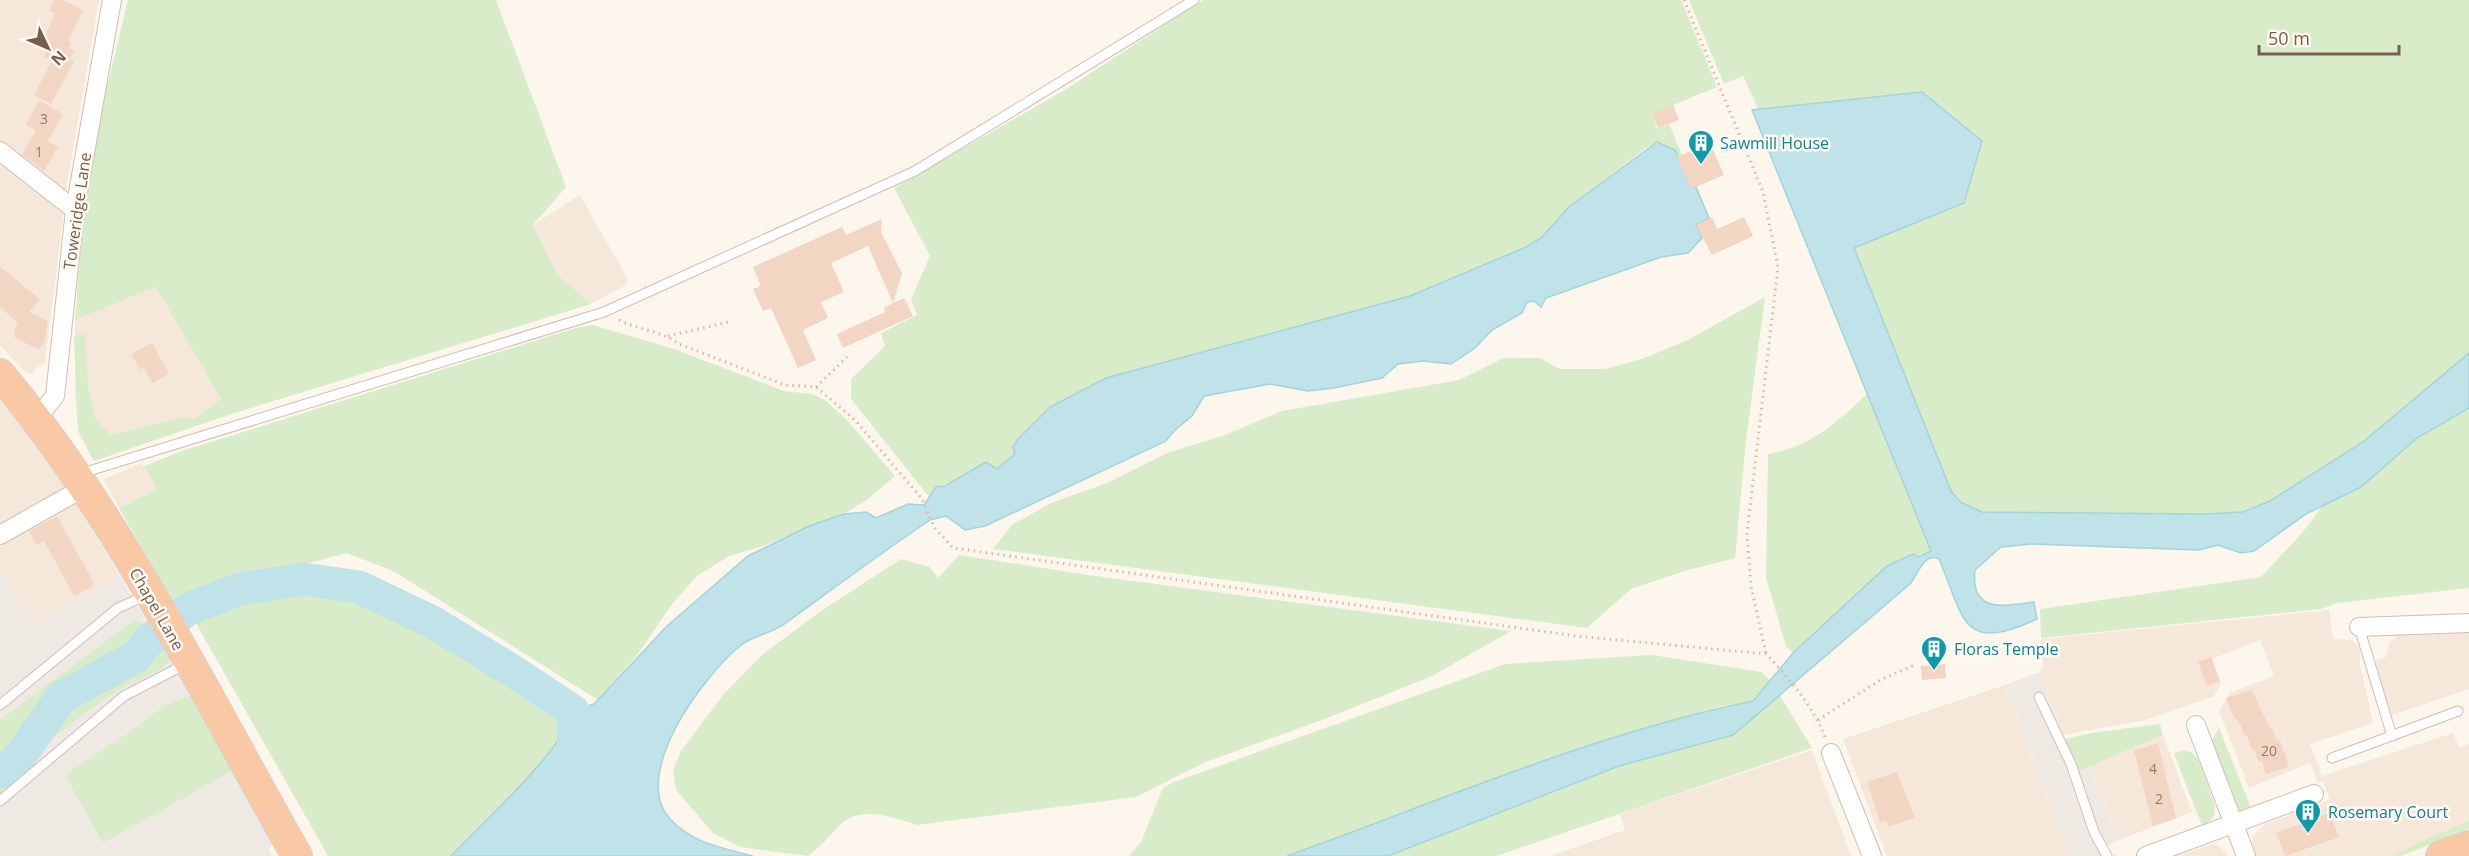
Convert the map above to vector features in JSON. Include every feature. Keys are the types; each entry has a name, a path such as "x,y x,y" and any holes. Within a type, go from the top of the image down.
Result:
{"highway":[{"name":"Chapel Lane","path":"0,374 37,418 81,481 149,594 292,851"},
{"path":"2441,856 2469,846"}],"street":[{"name":"Toweridge Lane","path":"37,418 55,396 75,210 112,0"},
{"path":"0,151 75,210"},
{"path":"0,535 81,481"},
{"path":"2359,627 2469,624"},
{"path":"2196,726 2246,856"},
{"path":"1831,753 1872,856"},
{"path":"2146,856 2314,794"}],"lane":[{"path":"81,481 604,312 915,171 1194,0"},
{"path":"0,705 118,608 149,594"},
{"path":"2359,627 2391,736"},
{"path":"0,801 124,696 188,663"},
{"path":"2039,697 2071,764 2094,832 2107,856"},
{"path":"2332,758 2458,711"}],"path":[{"path":"1684,0 1763,192 1778,267 1747,533 1751,586 1766,654 1818,720 1831,753"},
{"path":"604,312 639,330 668,336 679,344 785,385 816,387 856,422 922,499 934,527 953,548 995,556 1576,636 1766,654"},
{"path":"668,336 729,322"},
{"path":"816,387 848,356"},
{"path":"1818,720 1882,679 1917,664"}],"shaded area":[{"path":"0,0 99,0 66,189 61,191 0,142"},
{"path":"0,157 64,208 45,364 42,363 31,374 26,373 0,345"},
{"path":"580,195 627,278 626,285 591,304 557,274 533,225"},
{"path":"156,287 222,399 228,415 94,461 78,431 75,394 75,320"},
{"path":"0,396 21,421 67,487 0,526"},
{"path":"142,463 157,489 119,508 104,479"},
{"path":"75,501 120,576 33,625 0,566 0,542"},
{"path":"0,566 33,625 120,576 274,839 269,851 272,856 0,856"},
{"path":"2329,610 2333,639 2352,640 2360,649 2360,664 2373,723 2310,744 2322,776 2453,733 2459,747 2469,744 2469,820 2390,856 2255,856 2252,838 2265,824 2330,799 2323,781 2318,783 2310,763 2249,788 2219,711 2230,693 2274,676 2260,640 2212,659 2221,683 2214,696 2146,720 2063,735 2040,672 2043,667 2041,639"},
{"path":"2469,626 2469,689 2389,716 2380,686 2376,660 2385,658 2390,642 2401,633"},
{"path":"2040,672 2076,771 2090,766 2119,840 2105,846 2109,853 2118,856 2070,856 2005,685"},
{"path":"2005,685 2070,856 1887,856 1843,739"},
{"path":"2163,735 2192,812 2119,840 2090,766"},
{"path":"1812,750 1851,856 1550,856 1625,830 1620,814"},
{"path":"2214,844 2228,856 2174,856"}],"green space":[{"path":"128,0 496,0 566,187 533,225 557,274 591,304 228,415 94,461 78,431 74,337 85,334 88,388 96,420 111,435 184,417 195,419 221,399 156,287 75,320 87,170"},
{"path":"1203,0 1681,0 1717,87 1652,114 1657,129 1669,124 1682,155 1677,157 1675,150 1657,142 1647,147 1569,207 1541,238 1524,248 1410,296 1148,368 1028,430 1020,440 1015,454 1005,465 963,476 936,487 930,498 851,399 851,379 885,346 881,333 917,315 911,299 930,256 894,188 1063,91"},
{"path":"1689,0 2469,0 2469,353 2363,442 2270,501 2243,512 2205,514 1982,512 1960,502 1951,491 1854,248 1964,203 1922,92 1758,109 1743,76 1724,84"},
{"path":"1765,297 1746,441 1735,558 1688,570 1631,589 1587,628 993,549 1012,525 1051,503 1107,483 1167,453 1225,435 1282,411 1459,380 1503,358 1540,358 1560,369 1605,369 1642,359 1688,340"},
{"path":"593,325 674,349 784,391 812,394 825,400 846,419 895,476 868,499 844,514 766,545 729,556 697,576 672,604 638,654 598,700 395,572 347,553 262,575 178,611 119,508 157,489 144,466 182,451 576,328"},
{"path":"1868,393 1931,551 1887,566 1793,653 1786,646 1766,578 1768,454 1797,446 1823,432"},
{"path":"2469,408 2469,588 2337,603 2321,609 2041,638 2040,609 2261,577 2302,533 2324,504 2361,487 2417,438"},
{"path":"959,555 1095,576 1511,631 1432,676 1322,720 1203,763 1136,797 917,825 886,816 866,814 847,820 808,856 740,847 713,833 676,790 673,770 681,751 723,695 763,654 821,611 901,559 930,567 938,578"},
{"path":"304,579 359,587 434,623 573,711 554,746 538,766 451,856 328,856 188,609 240,589"},
{"path":"134,620 151,627 170,660 162,668 113,693 54,736 26,776 0,795 0,720"},
{"path":"1652,655 1762,672 1770,681 1753,701 1723,706 1638,730 1287,856 1129,856 1141,842 1163,788 1174,782 1505,664"},
{"path":"1779,694 1812,748 1496,856 1388,856 1619,766 1733,735"},
{"path":"192,696 235,769 103,843 65,775 139,726 163,707"},
{"path":"2160,724 2163,735 2076,772 2065,739 2091,733"},
{"path":"2219,728 2251,808 2241,811 2232,806 2211,742"},
{"path":"2183,750 2191,752 2198,759 2215,806 2214,816 2203,828 2174,754"},
{"path":"2469,820 2469,829 2401,856 2390,856"}],"water":[{"path":"1922,92 1982,141 1964,203 1854,248 1951,491 1960,502 1982,512 2205,514 2243,512 2270,501 2363,442 2469,353 2469,408 2417,438 2361,487 2306,514 2254,551 2241,553 2218,545 2199,550 2031,544 2001,547 1975,570 1978,594 1984,601 1991,604 2011,605 2034,602 2037,619 2012,629 1993,633 1979,631 1969,625 1961,614 1939,559 1929,558 1910,584 1733,735 1619,766 1388,856 1287,856 1576,750 1635,731 1753,701 1793,653 1887,566 1913,554 1918,557 1931,551 1752,110"},
{"path":"1657,142 1675,150 1691,188 1696,187 1709,218 1696,225 1702,238 1688,253 1661,257 1546,298 1541,307 1534,301 1527,302 1522,313 1492,330 1475,348 1451,364 1423,361 1398,364 1382,378 1334,388 1308,391 1270,384 1204,396 1192,416 1166,441 985,526 965,530 946,516 930,520 781,626 741,645 709,678 676,726 665,752 659,778 660,801 671,820 689,835 709,844 753,856 451,856 538,766 554,746 573,711 594,704 667,626 748,556 809,526 844,514 866,512 876,518 908,504 924,505 936,487 945,486 986,462 997,469 1015,454 1013,447 1018,439 1050,407 1106,378 1410,296 1524,248 1541,238 1569,207"}],"building":[{"path":"54,0 63,0 83,10 68,41 71,42 69,48 74,51 70,59 74,61 51,104 34,95 52,61 44,57 47,51 40,47 55,14 49,11"},
{"path":"39,100 63,114 48,141 58,147 44,171 22,154 36,130 26,125"},
{"path":"1673,105 1679,120 1658,128 1652,114"},
{"path":"1710,143 1724,175 1691,189 1677,157"},
{"path":"1712,217 1717,229 1744,217 1753,236 1712,255 1696,225"},
{"path":"882,219 881,232 902,273 893,303 868,246 831,263 844,292 821,302 828,318 803,330 816,360 798,368 771,308 763,311 753,289 761,286 753,267 842,227 846,235"},
{"path":"0,267 40,299 29,312 48,321 44,344 38,349 15,338 14,330 18,323 0,307"},
{"path":"904,298 913,316 843,348 837,334 885,312 884,308"},
{"path":"152,343 169,374 152,383 144,368 140,370 131,354"},
{"path":"57,516 95,585 74,596 44,541 37,545 29,531"},
{"path":"2211,657 2220,681 2207,686 2198,662"},
{"name":"Floras Temple","path":"1945,664 1946,678 1922,680 1921,666"},
{"path":"2252,690 2270,729 2272,728 2277,741 2280,740 2289,767 2266,774 2262,761 2259,762 2247,736 2245,737 2240,724 2231,712 2226,698"},
{"path":"2158,743 2176,818 2153,826 2134,751"},
{"path":"1897,772 1915,818 1889,827 1886,820 1880,822 1867,782"},
{"name":"Rosemary Court","path":"2330,813 2339,837 2285,856 2276,833"}],"waterway":[{"path":"0,772 17,760 62,697 137,656 147,642 188,609 240,589 304,579 359,587 434,623 511,670 573,711 574,755"}],"place":[{"name":"Sawmill House","path":"1701,166"},
{"name":"Floras Temple","path":"1934,672"},
{"name":"Rosemary Court","path":"2308,835"}]}
